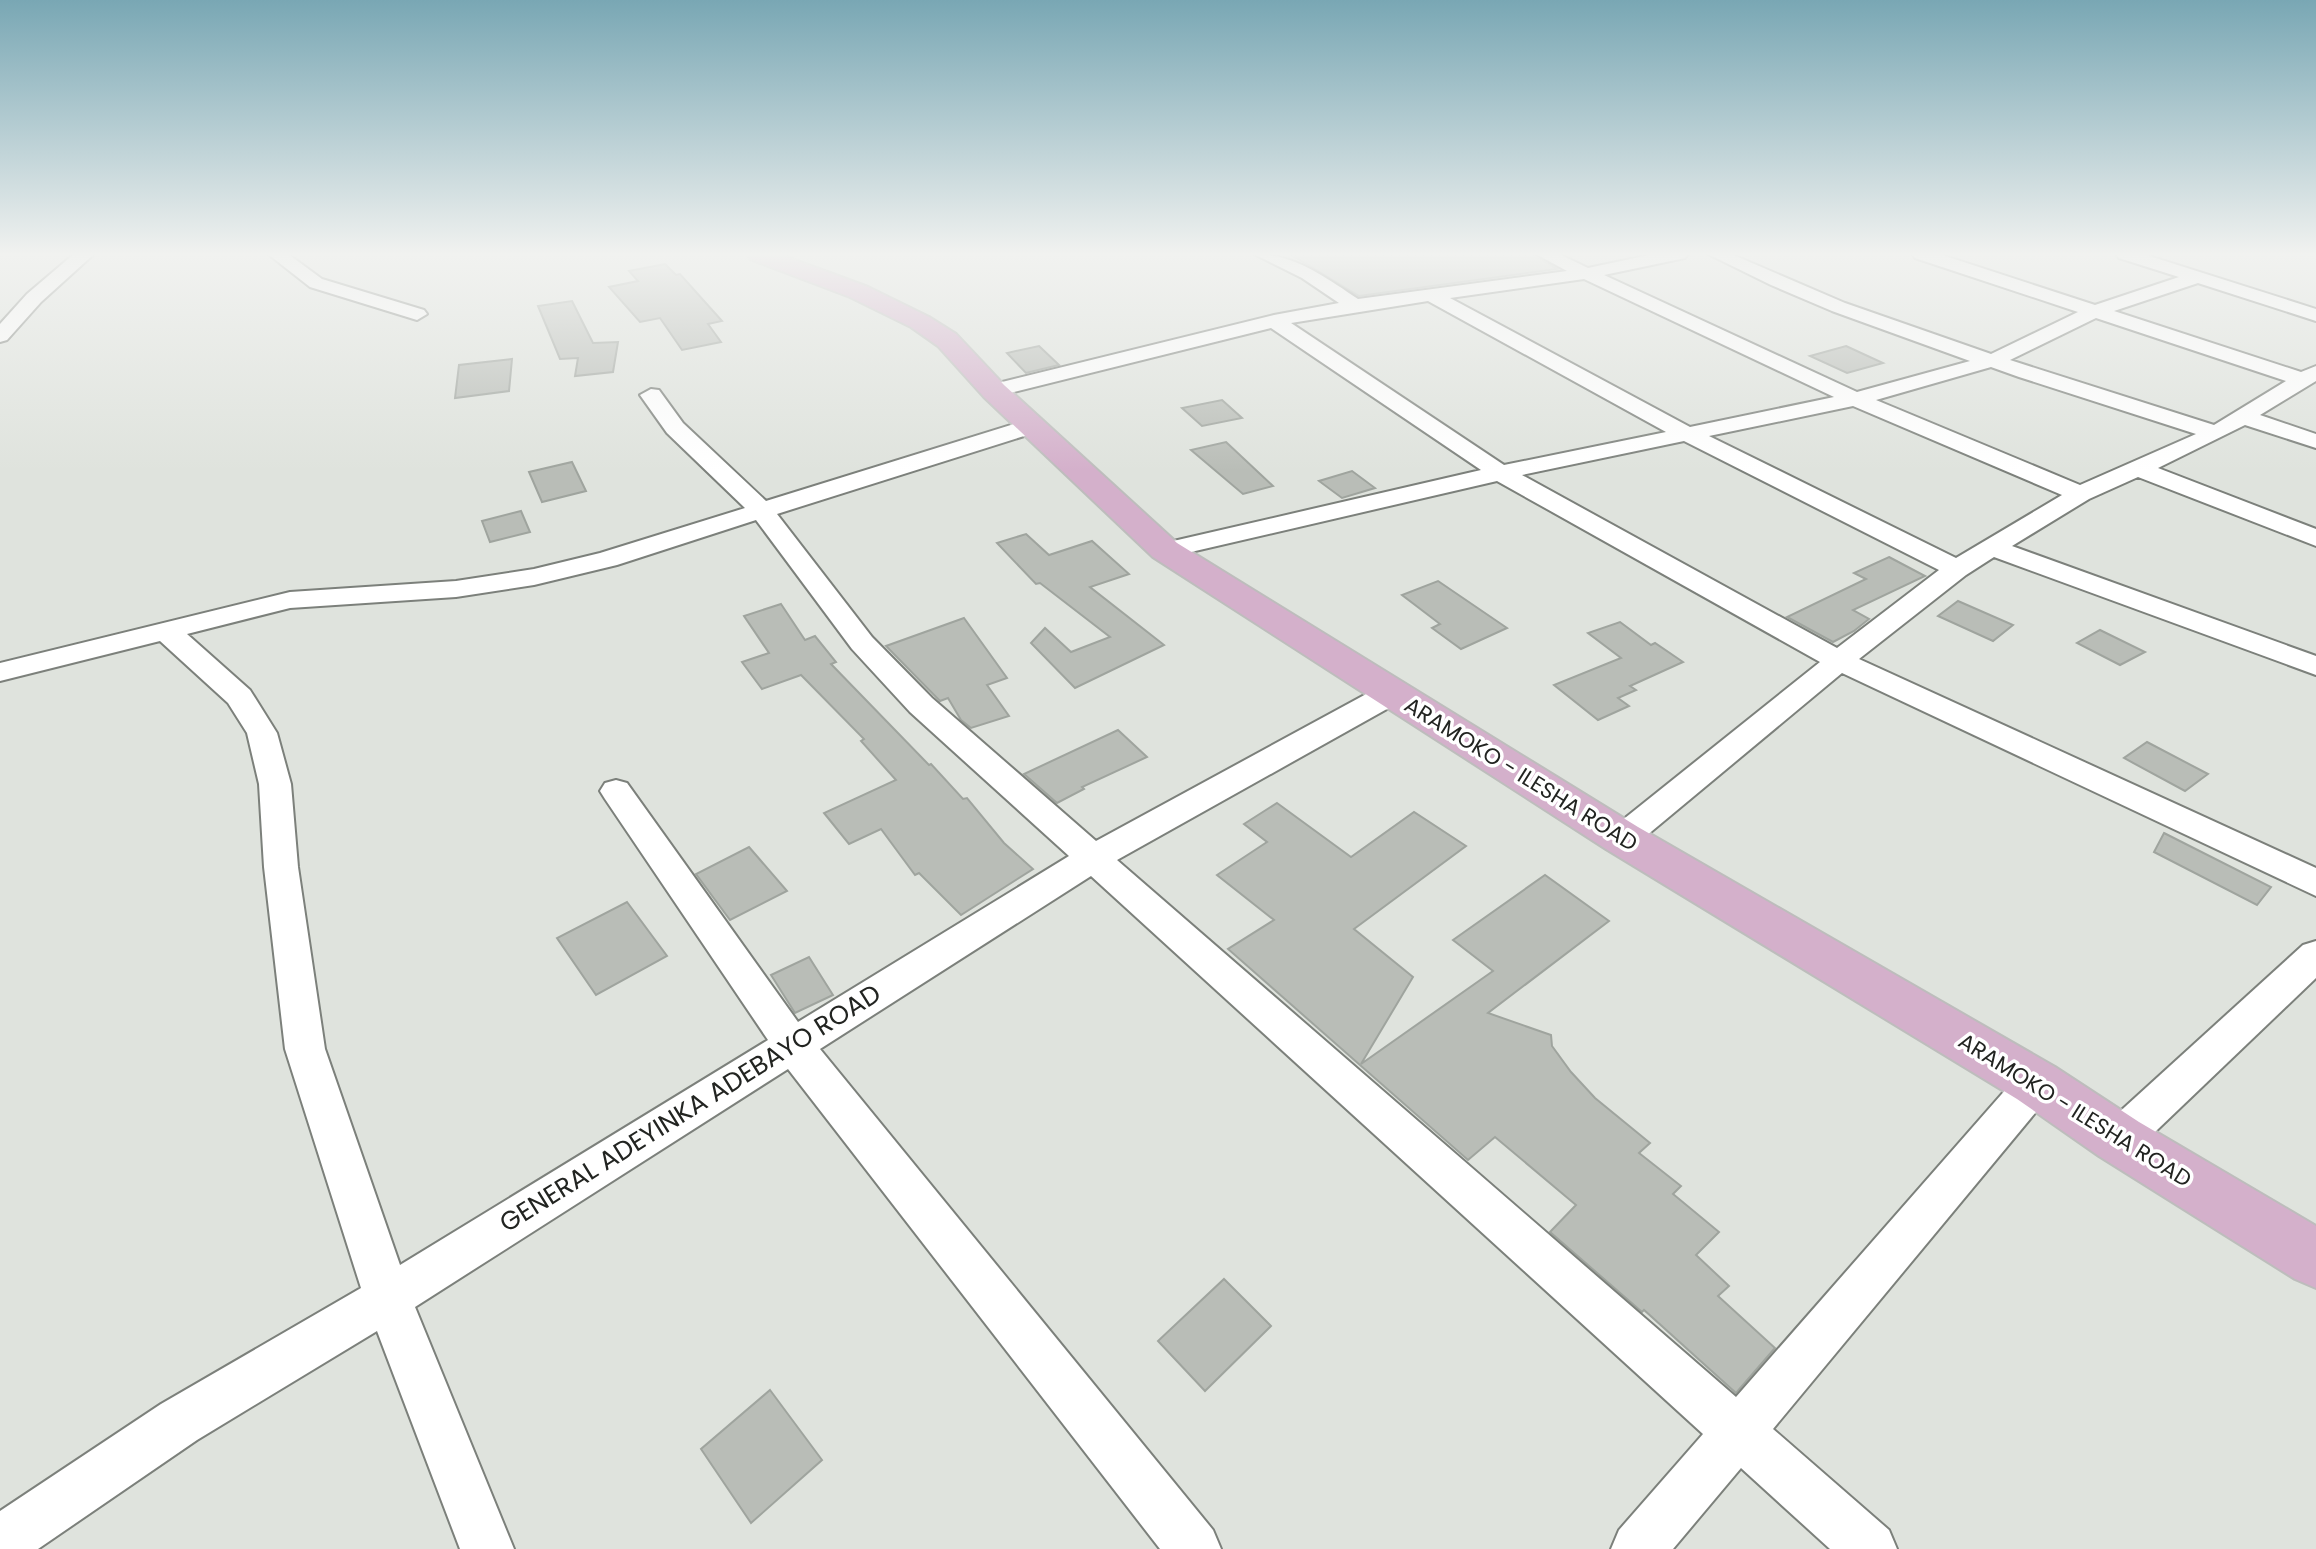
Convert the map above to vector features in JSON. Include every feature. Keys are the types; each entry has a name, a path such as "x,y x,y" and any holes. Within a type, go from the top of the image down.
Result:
{"main road":[{"name":"ARAMOKO - ILESHA ROAD","path":"926,326 947,340 994,391 1165,550 1622,838 2036,1083 2119,1139 2316,1259"}],"street":[{"path":"994,391 1253,326"},
{"path":"1282,326 1500,473 1839,661 2316,883"},
{"path":"1489,326 1685,433 1957,569"},
{"path":"1697,326 1855,399 2080,494"},
{"path":"1895,326 2216,433"},
{"path":"1165,550 1500,473 1855,399 1995,360 2064,326"},
{"path":"2141,326 2310,376"},
{"path":"1622,838 1957,569 2080,494 2216,433 2310,376"},
{"path":"651,395 675,428 762,511 862,643 921,705 1870,1549"},
{"path":"2244,417 2316,441"},
{"path":"0,672 168,633 290,600 456,589 534,577 608,559 1032,426"},
{"path":"2140,469 2316,538"},
{"path":"1992,548 2316,666"},
{"path":"168,633 239,697 262,733 275,784 281,867 305,1049 388,1298 487,1549"},
{"name":"GENERAL ADEYINKA ADEBAYO ROAD","path":"0,1543 179,1422 388,1298 1093,858 1392,693"},
{"path":"616,791 792,1044 1194,1549"},
{"path":"2119,1139 2316,955"},
{"path":"1638,1549 2036,1083"}],"building":[{"path":"546,326 585,326 593,343 618,342 613,372 575,376 578,358 560,359"},
{"path":"666,326 710,326 721,342 682,350"},
{"path":"1039,346 1059,365 1026,373 1007,353"},
{"path":"1846,346 1883,363 1847,373 1810,356"},
{"path":"512,359 509,391 455,398 459,365"},
{"path":"1222,400 1242,418 1202,426 1182,408"},
{"path":"1226,442 1273,486 1243,494 1191,450"},
{"path":"572,462 586,491 542,502 529,472"},
{"path":"1352,471 1375,488 1342,498 1319,481"},
{"path":"521,511 530,532 490,542 482,521"},
{"path":"1026,534 1049,555 1092,541 1129,574 1090,587 1164,645 1075,688 1031,643 1045,628 1071,652 1110,637 1040,583 1036,584 997,543"},
{"path":"1889,557 1925,576 1853,610 1869,619 1854,631 1833,642 1787,617 1866,579 1854,573"},
{"path":"1438,581 1507,628 1461,649 1432,628 1440,624 1402,595"},
{"path":"1958,601 2013,625 1993,641 1938,616"},
{"path":"781,604 805,640 815,636 836,662 831,664 963,799 967,798 1004,843 1033,869 961,915 919,873 915,875 881,829 849,844 824,813 896,780 861,741 864,739 801,675 762,689 742,662 769,653 744,616"},
{"path":"964,618 1007,678 987,685 1009,716 971,728 961,720 948,698 940,701 886,646"},
{"path":"1620,622 1651,645 1655,643 1683,662 1630,686 1636,690 1618,698 1629,706 1598,720 1554,685 1621,658 1588,633"},
{"path":"2100,630 2145,652 2120,665 2077,643"},
{"path":"1118,730 1147,757 1082,787 1084,789 1057,803 1024,774"},
{"path":"2147,742 2208,774 2185,791 2124,758"},
{"path":"1277,803 1351,857 1414,812 1466,846 1354,929 1413,977 1361,1064 1493,971 1453,940 1545,875 1609,921 1488,1013 1551,1035 1552,1046 1571,1072 1595,1098 1650,1143 1639,1153 1681,1186 1673,1194 1719,1232 1696,1255 1729,1286 1718,1296 1775,1348 1736,1393 1644,1310 1642,1312 1550,1232 1576,1205 1495,1137 1468,1160 1228,949 1274,920 1217,875 1267,842 1244,824"},
{"path":"2164,833 2271,887 2257,905 2154,852"},
{"path":"749,847 787,891 730,920 696,874"},
{"path":"627,902 667,956 596,995 557,938"},
{"path":"809,957 833,995 795,1013 771,975"},
{"path":"1224,1279 1271,1326 1205,1391 1158,1341"},
{"path":"770,1390 822,1460 751,1523 701,1449"}]}
